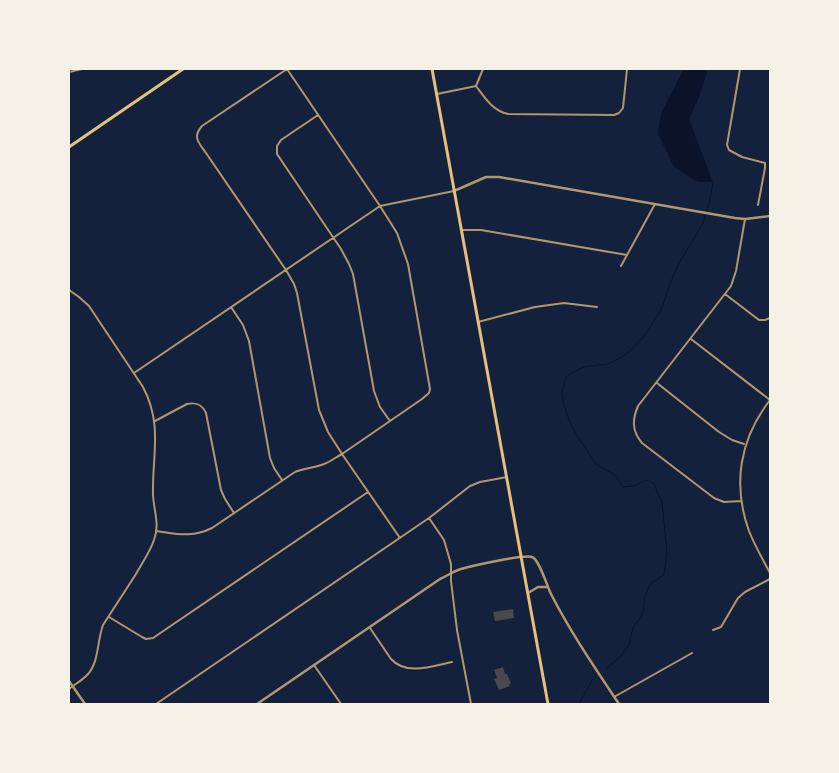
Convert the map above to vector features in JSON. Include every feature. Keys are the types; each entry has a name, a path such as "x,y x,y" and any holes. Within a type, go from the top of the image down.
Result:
{"main road":[{"path":"70,146 183,69"},
{"path":"432,69 548,704"}],"street":[{"path":"69,72 82,69"},
{"path":"156,531 181,535 195,534 212,528 295,472 323,465 342,454 429,393 430,386 408,264 397,233 287,69 202,126 197,133 197,137 286,270 296,289 319,410 328,432 342,454 400,538"},
{"path":"476,86 483,69"},
{"path":"476,86 492,107 503,113 614,115 623,108 627,69"},
{"path":"740,69 727,145 729,150 742,157 765,163 758,206"},
{"path":"436,94 476,86"},
{"path":"318,115 281,140 276,150 346,256 352,274 374,391 380,406 390,421"},
{"path":"69,139 70,146"},
{"path":"134,373 380,206 454,191 486,177 499,177 722,216 744,219 770,216"},
{"path":"621,266 655,204"},
{"path":"741,501 730,503 714,498 642,443 633,426 638,406 731,286 744,219"},
{"path":"461,230 482,230 627,255"},
{"path":"69,290 89,306 149,397 155,421 153,494 157,516 154,542 100,633 95,662 91,670 69,689"},
{"path":"725,294 759,320 770,318"},
{"path":"478,322 535,307 564,303 597,307"},
{"path":"231,307 243,325 249,341 270,458 282,480"},
{"path":"691,339 770,400 756,419 746,444 740,476 741,501 750,532 770,573"},
{"path":"657,383 720,432 732,440 746,444"},
{"path":"155,421 187,404 201,405 206,412 221,490 234,513"},
{"path":"156,704 429,518 470,486 480,482 507,478"},
{"path":"109,616 146,639 153,638 368,492"},
{"path":"429,518 439,532 452,564 451,581 457,630 471,704"},
{"path":"257,704 440,579 468,567 531,556 535,559 569,628 619,704"},
{"path":"713,630 721,627 738,598 745,592 770,579"},
{"path":"528,593 538,586 548,587"},
{"path":"370,628 391,659 401,667 411,669 452,662"},
{"path":"614,697 692,653"},
{"path":"314,665 341,704"},
{"path":"69,681 85,704"}],"water":[{"path":"684,69 708,69 700,95 689,119 713,182 698,182 674,167 658,134 661,113"}],"building":[{"path":"513,609 514,618 495,621 493,612"},
{"path":"503,667 511,683 509,684 510,686 499,690 494,679 497,678 494,670"}],"waterway":[{"path":"606,669 622,655 629,644 633,628 643,613 645,597 650,584 664,575 667,551 662,503 654,484 647,480 633,486 623,487 616,476 596,464 570,423 563,402 562,392 566,377 584,367 607,364 618,359 629,352 645,335 662,308 678,265 703,223 713,183"},
{"path":"579,704 593,679"}]}
